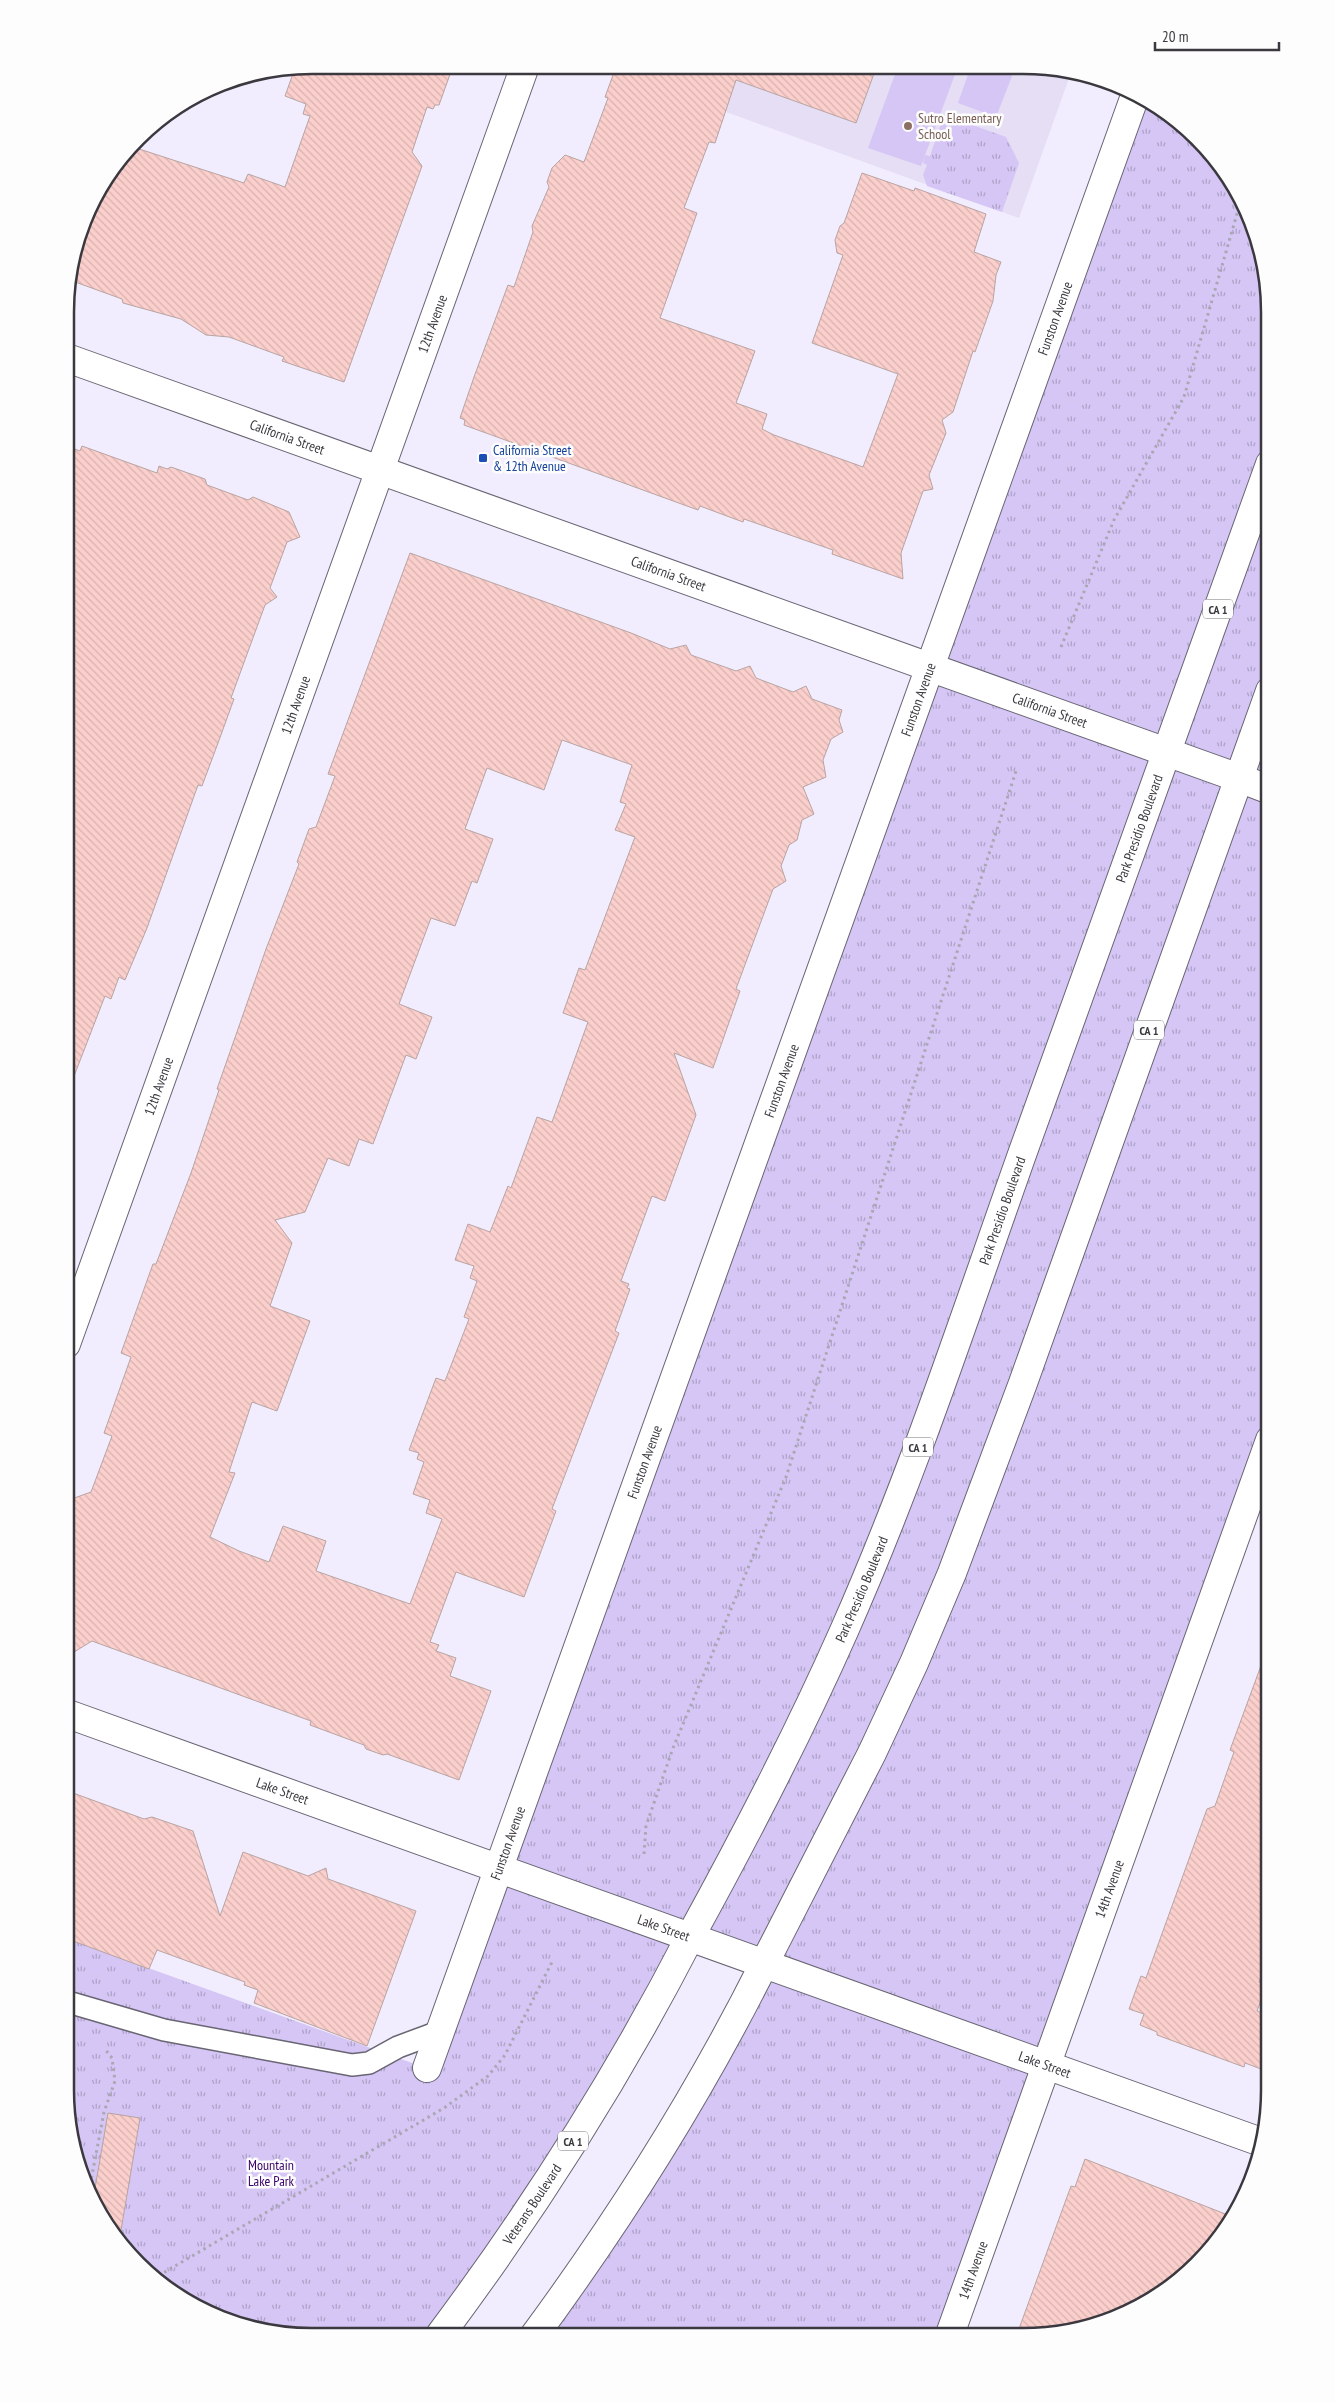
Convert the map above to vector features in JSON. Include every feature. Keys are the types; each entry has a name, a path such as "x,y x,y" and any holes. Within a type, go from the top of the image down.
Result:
{"main road":[{"name":"12th Avenue","path":"74,1322 522,74"},
{"name":"Funston Avenue","path":"426,2068 1133,101"},
{"name":"California Street","path":"74,361 1261,787"},
{"name":"Park Presidio Boulevard","path":"690,1937 722,1879 802,1719 844,1632 880,1544 948,1365 1261,489"},
{"name":"CA 1","path":"540,2328 589,2259 685,2108 730,2031 872,1753 914,1663 952,1573 1023,1383 1261,717"},
{"name":"14th Avenue","path":"952,2328 1261,1465"},
{"name":"Lake Street","path":"74,1716 1256,2140"},
{"name":"Veterans Boulevard","path":"445,2328 504,2246 602,2096 656,2004 690,1937"}],"lane":[{"path":"74,2004 164,2030 352,2065 369,2063 398,2047 440,2031"}],"path":[{"path":"1060,647 1114,520 1184,397 1238,209"},
{"path":"644,1854 646,1826 673,1748 786,1477 1017,768"},
{"path":"161,2274 444,2108 488,2076 505,2055 552,1962"},
{"path":"91,2180 104,2112 116,2081 112,2058 102,2045"}],"shaded area":[{"name":"Sutro Elementary School","path":"621,74 1039,74 1069,78 1019,218"}],"green space":[{"path":"895,74 955,74 921,166 868,148"},
{"path":"968,74 1013,74 996,117 958,103"},
{"name":"Mountain Lake Park","path":"1133,101 1156,114 1192,143 1221,179 1237,206 1249,235 1257,265 1261,296 1261,1467 956,2328 539,2328 763,1964 690,1937 444,2328 296,2328 265,2324 235,2316 206,2304 179,2288 143,2259 114,2223 98,2196 86,2167 78,2137 74,2106 74,1941 426,2068"},
{"path":"952,114 965,119 964,122 1006,137 1019,163 1002,212 927,186 923,175 927,165 923,163 925,155 930,156 944,115 951,117"}],"building":[{"path":"293,74 450,74 439,105 435,105 433,109 427,107 412,152 422,166 344,382 282,361 284,357 229,337 206,335 181,319 123,303 122,299 76,282 86,235 98,206 114,179 138,149 244,183 248,174 285,187 310,116 303,114 306,104 285,96"},
{"path":"613,74 874,74 856,123 736,80 715,143 709,142 684,208 697,213 660,318 755,351 736,403 767,414 762,429 863,467 898,374 812,343 843,255 837,253 835,240 840,226 844,223 862,173 914,191 915,188 986,214 974,252 1001,262 996,275 993,301 975,352 973,351 953,412 942,420 946,433 929,475 933,489 923,491 901,553 903,579 832,554 833,550 744,519 743,522 700,506 698,510 464,425 465,420 460,418 474,377 508,285 514,287 533,232 532,226 549,187 547,182 552,168 565,155 584,162 608,98 605,97"},
{"path":"82,446 157,473 159,466 167,469 171,467 205,479 207,485 248,500 253,497 289,512 300,537 287,542 270,588 277,597 265,605 231,698 234,699 202,786 198,785 147,928 125,980 119,977 111,999 105,996 74,1076 74,449 80,451"},
{"path":"410,553 631,633 670,649 686,645 691,655 736,671 750,666 756,678 793,692 806,686 812,699 842,710 839,720 843,732 831,739 823,760 826,777 803,787 814,814 802,820 797,840 789,845 781,866 786,881 773,889 736,989 740,991 713,1068 674,1053 696,1115 665,1201 652,1196 621,1281 629,1284 627,1288 630,1289 615,1331 619,1333 552,1509 556,1511 524,1597 456,1572 430,1642 439,1645 436,1651 456,1658 450,1676 491,1691 459,1780 387,1754 383,1755 366,1749 364,1745 310,1725 311,1721 92,1641 74,1652 74,1498 91,1492 112,1436 104,1433 131,1357 121,1353 153,1264 156,1264 191,1173 219,1090 217,1089 266,949 299,864 297,862 309,829 316,827 335,776 328,774","holes":["562,740 632,765 620,802 626,804 615,830 635,837 585,970 579,968 563,1013 588,1022 552,1122 537,1117 511,1188 508,1186 490,1232 468,1224 455,1260 474,1266 470,1278 477,1281 464,1317 469,1319 445,1381 436,1378 409,1450 419,1453 417,1459 424,1462 413,1494 430,1500 426,1513 442,1519 410,1604 316,1571 326,1541 283,1526 269,1562 239,1551 210,1537 235,1473 229,1472 252,1402 277,1411 310,1321 270,1306 292,1243 275,1220 305,1212 328,1158 349,1166 359,1139 373,1144 406,1055 416,1059 432,1017 399,1004 431,918 455,926 472,881 477,883 493,839 465,829 487,768 544,790"]},
{"path":"1261,1666 1261,1977 1259,1982 1261,1983 1261,2001 1257,2011 1261,2013 1261,2069 1245,2063 1244,2067 1157,2035 1157,2032 1140,2025 1144,2014 1129,2009 1141,1976 1146,1978 1207,1809 1215,1806 1234,1752 1230,1750"},
{"path":"74,1793 144,1819 152,1817 193,1831 220,1916 243,1852 308,1876 326,1868 328,1879 416,1911 367,2046 254,2003 258,1990 244,1985 245,1982 157,1950 149,1969 74,1941"},
{"path":"108,2113 140,2118 121,2232 95,2189"},
{"path":"1085,2159 1226,2214 1192,2259 1156,2288 1129,2304 1100,2316 1070,2324 1039,2328 1019,2328 1071,2186 1075,2187"}],"place":[{"name":"Sutro Elementary School","path":"908,126"},
{"name":"California Street & 12th Avenue","path":"483,458"}]}
